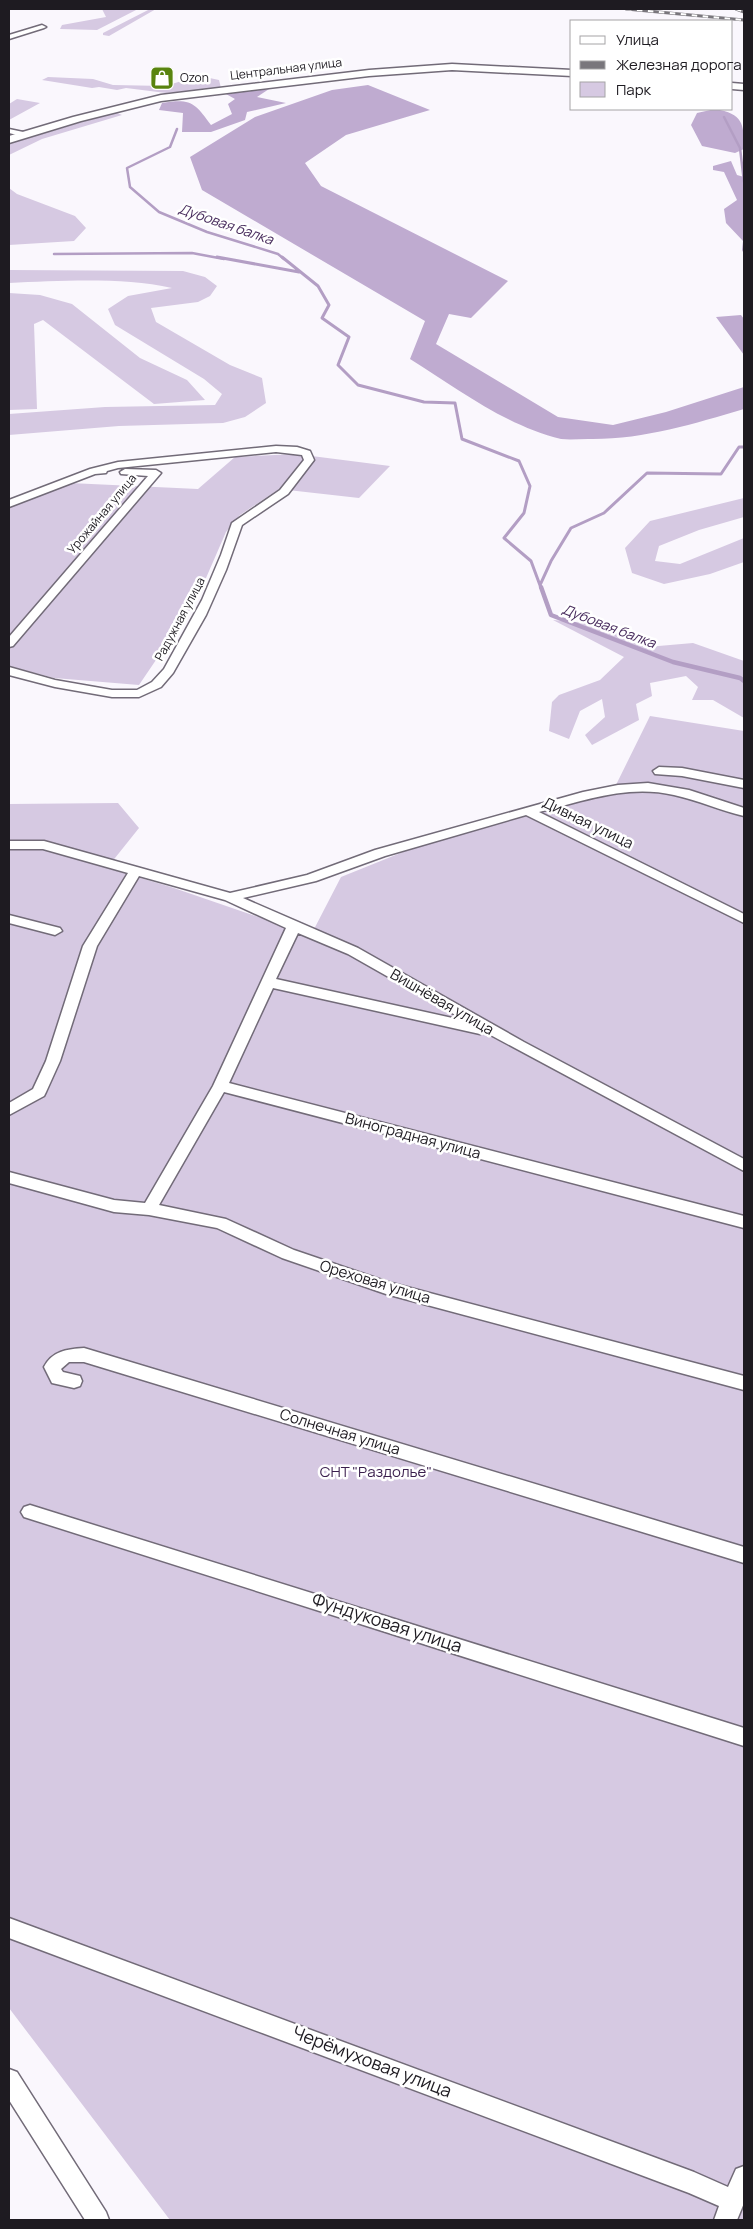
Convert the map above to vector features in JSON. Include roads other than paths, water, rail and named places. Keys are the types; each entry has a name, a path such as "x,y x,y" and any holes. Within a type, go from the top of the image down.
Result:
{"street":[{"path":"9,38 42,27"},
{"name":"Центральная улица","path":"9,140 77,119 161,98 369,73 452,67 570,73"},
{"path":"9,131 25,134"},
{"name":"Радужная улица","path":"9,671 58,684 119,694 138,693 152,687 164,678 205,608 228,554 237,523 284,492 309,460 306,453 297,450 276,450 118,465 94,471"},
{"name":"Урожайная улица","path":"9,504 94,471 156,473 9,644"},
{"path":"659,771 682,772 744,784"},
{"path":"527,812 608,791 648,787 698,796 744,812"},
{"name":"Дивная улица","path":"230,897 311,878 380,853 527,812 744,919"},
{"name":"Вишнёвая улица","path":"9,845 44,845 230,897 353,951 496,1033 744,1166"},
{"path":"9,1110 39,1092 53,1061 90,946 136,870"},
{"path":"9,919 55,931"},
{"path":"148,1209 220,1086 294,926"},
{"path":"268,982 496,1033"},
{"name":"Виноградная улица","path":"220,1086 744,1222"},
{"name":"Ореховая улица","path":"9,1178 114,1206 148,1209 220,1223 288,1254 386,1288 744,1383"},
{"name":"Солнечная улица","path":"74,1381 58,1378 52,1367 65,1356 84,1355 744,1555"},
{"name":"Фундуковая улица","path":"30,1512 178,1557 744,1737"},
{"name":"Черёмуховая улица","path":"9,1928 684,2180 729,2210"},
{"path":"9,2080 98,2220"},
{"path":"729,2210 744,2177"}],"waterway":[{"path":"724,117 740,148 744,182"},
{"name":"Дубовая балка","path":"177,129 170,147 127,168 130,187 159,212 207,232 278,254 284,259"},
{"path":"54,254 192,253 224,259"},
{"path":"217,257 299,272"},
{"name":"Дубовая балка","path":"282,257 318,286 329,305 322,318 349,337 338,365 358,385 424,402 455,403 462,439 519,461 530,486 524,513 504,538 531,561 541,588"},
{"path":"540,585 551,561 571,528 604,513 647,473 721,474 739,447 744,447"},
{"name":"Дубовая балка","path":"541,587 551,615 673,662 740,678 744,681"}],"railway":[{"path":"626,9 744,20"},
{"path":"736,9 744,12"}],"place":[{"name":"Ozon","path":"162,78"}],"park label":[{"name":"СНТ \"Раздолье\"","path":"376,1472"}]}
